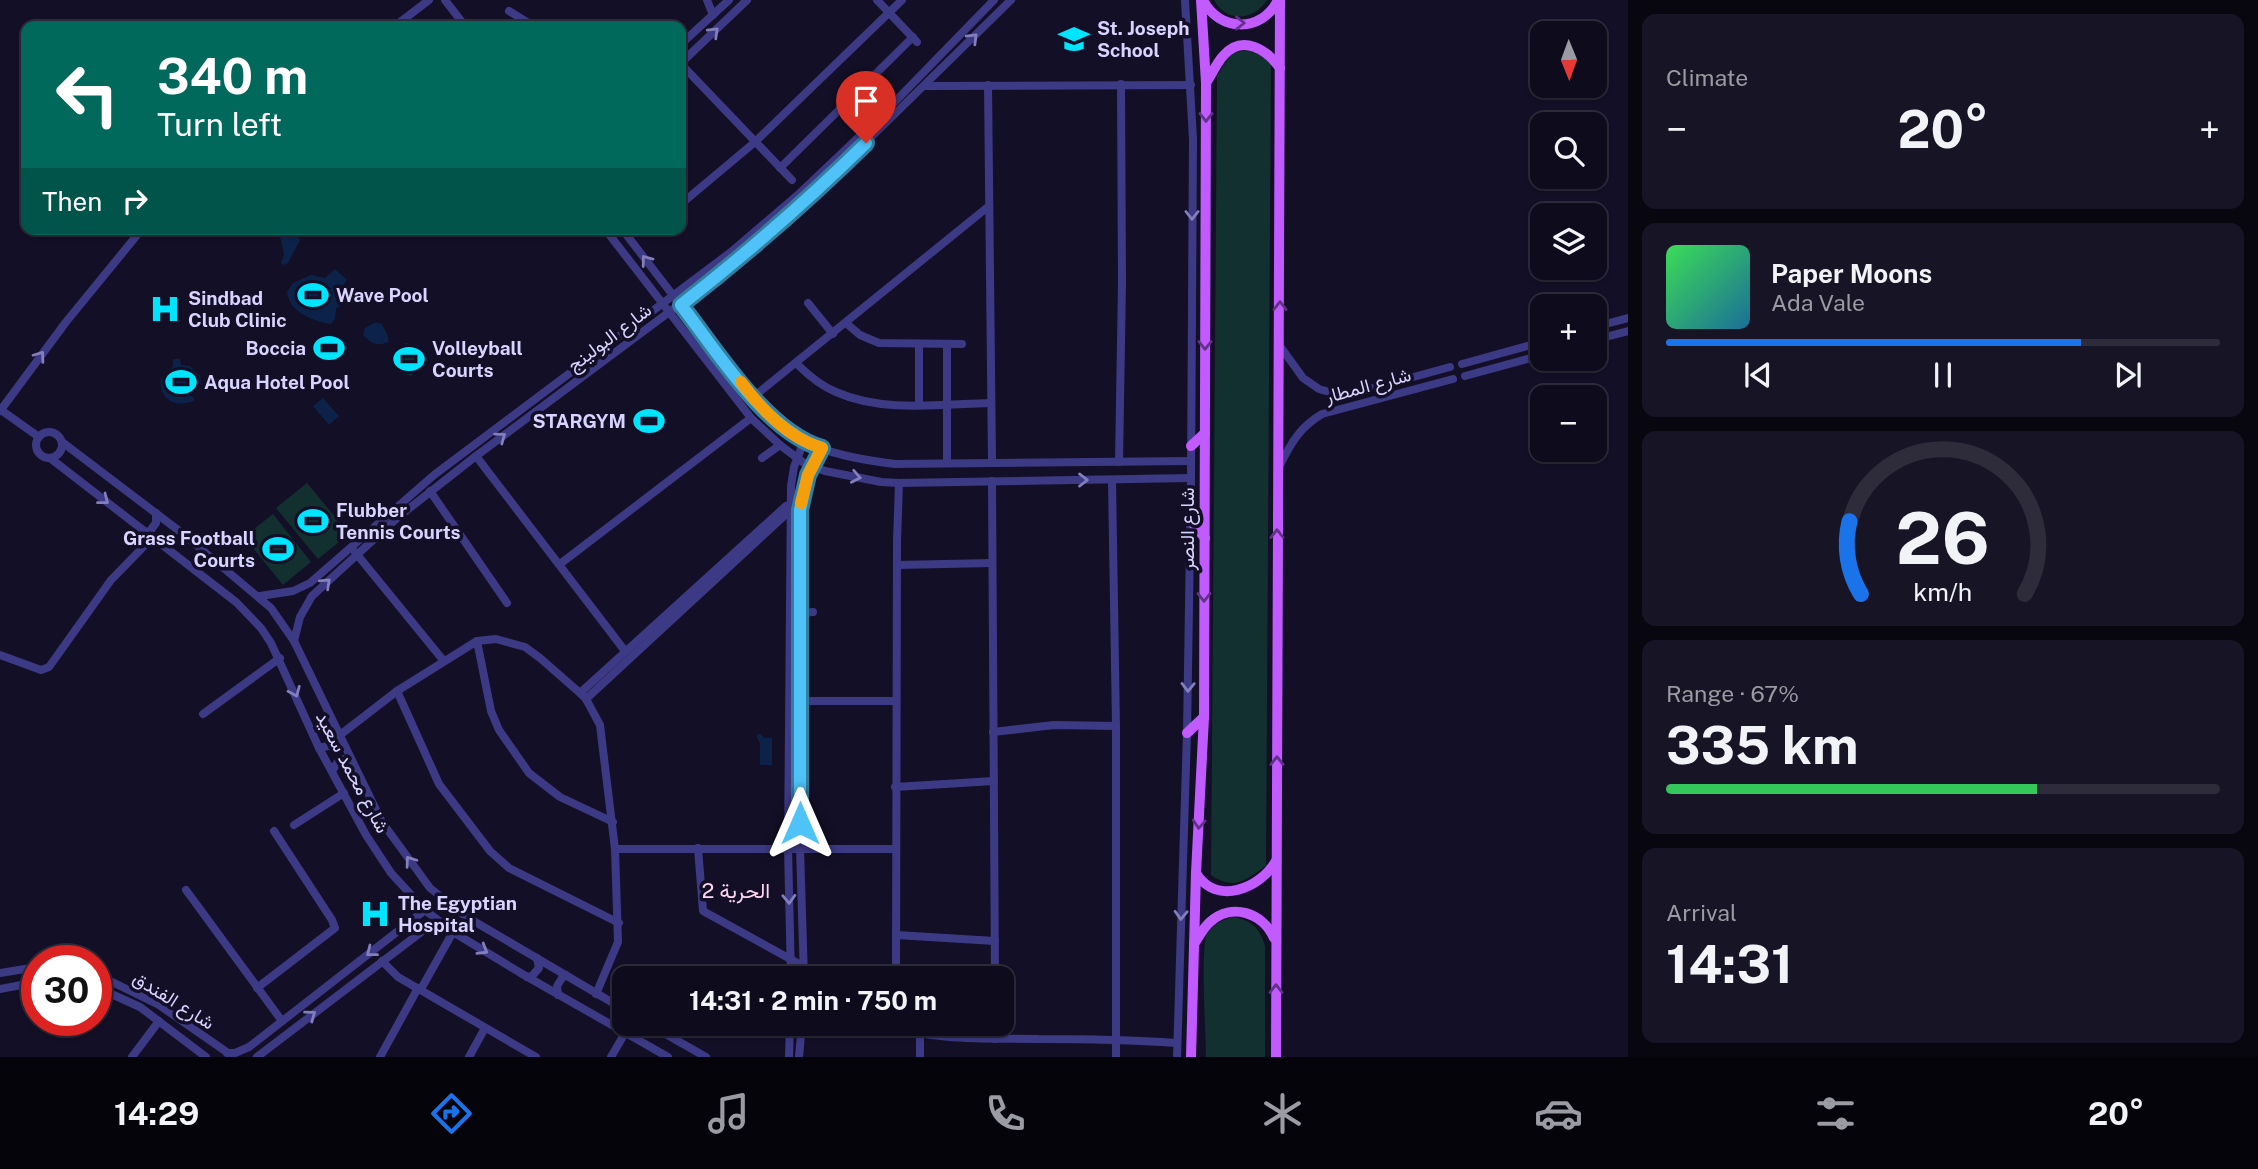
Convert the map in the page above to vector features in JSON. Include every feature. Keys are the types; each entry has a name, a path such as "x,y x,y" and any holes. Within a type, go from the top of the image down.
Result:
{"main road":[{"path":"1202,0 1218,19 1242,25 1265,17 1279,0"},
{"name":"شارع النصر","path":"1191,1057 1204,717 1206,83 1202,0"},
{"path":"1276,1057 1279,0"},
{"path":"1206,83 1222,57 1238,45 1261,49 1271,55 1280,68"},
{"path":"1191,446 1205,433"},
{"path":"1191,521 1205,537"},
{"path":"1187,733 1204,717"},
{"path":"1196,873 1202,882 1211,888 1233,891 1259,882 1269,873 1276,860"},
{"path":"1194,944 1212,919 1235,911 1247,913 1263,921 1273,936 1276,948"}],"street":[{"path":"402,21 429,0"},
{"path":"445,0 460,21"},
{"path":"707,0 713,15"},
{"path":"686,39 729,0"},
{"path":"686,58 747,0"},
{"path":"780,167 915,39 877,0"},
{"path":"686,200 755,142 902,0"},
{"name":"شارع البولينج","path":"294,641 300,617 312,596 354,551 434,475 731,252 800,193 994,0"},
{"name":"شارع البولينج","path":"260,596 303,587 747,254 807,200 1011,0"},
{"path":"1177,1057 1191,521 1193,153 1185,0"},
{"path":"509,11 525,21"},
{"path":"935,60 943,68"},
{"path":"686,68 792,180"},
{"path":"988,85 992,462"},
{"path":"1119,462 1122,85"},
{"path":"925,86 1191,85"},
{"path":"800,193 807,200"},
{"path":"752,398 989,206"},
{"path":"39,437 0,411 59,331 137,235"},
{"path":"611,235 751,418 780,445 812,466 855,477 899,483 1191,478"},
{"path":"627,235 752,398 771,417 804,441 822,448 887,463 1191,461"},
{"path":"808,303 833,334"},
{"path":"1607,324 1628,318"},
{"path":"846,323 860,335 880,343 962,344"},
{"path":"1607,337 1628,331"},
{"path":"919,344 919,404"},
{"path":"947,344 947,463"},
{"path":"1462,364 1530,345"},
{"name":"شارع المطار","path":"1280,346 1303,378 1319,389 1336,394 1355,393 1450,367"},
{"path":"1516,349 1520,361"},
{"path":"1465,376 1530,358"},
{"path":"797,364 812,378 834,392 857,400 919,404 991,403"},
{"name":"شارع المطار","path":"1277,471 1294,438 1307,422 1314,418 1454,379"},
{"path":"1403,380 1406,391"},
{"path":"522,407 529,417"},
{"path":"513,415 519,424"},
{"path":"560,564 751,418"},
{"path":"45,432 59,435 62,442 60,452 50,457 43,456 38,451 36,443 45,432"},
{"path":"790,966 788,848 791,508 792,476 804,441"},
{"name":"شارع محمد سعيد","path":"62,442 182,533 271,608 294,641 382,822 430,888 466,916 612,1003"},
{"path":"762,458 780,445"},
{"path":"698,848 703,911 803,966 800,848 801,506 812,466 822,448"},
{"path":"476,456 625,651"},
{"name":"شارع محمد سعيد","path":"50,457 149,535 171,542 261,628 280,658 319,748 366,835 391,873 425,910 453,932 612,1026"},
{"path":"1168,461 1172,470 1168,479"},
{"path":"1112,480 1116,726 1116,1057"},
{"path":"992,481 995,966"},
{"path":"896,966 895,787 899,483"},
{"path":"430,491 507,603"},
{"path":"583,696 791,508 801,506"},
{"path":"0,654 41,670 48,667 111,580 149,535 156,523 156,513"},
{"path":"171,542 182,533"},
{"path":"354,551 443,660"},
{"path":"897,565 992,563"},
{"path":"583,696 625,651 686,602"},
{"path":"800,613 813,612"},
{"path":"319,748 332,745 340,735 397,691 477,641 496,639 525,647 583,696 600,725 613,822 619,923 618,942 596,994"},
{"path":"477,641 491,711 499,730 529,773 560,797 613,822"},
{"path":"203,714 280,658"},
{"path":"397,691 439,784 490,851 509,867 619,923"},
{"path":"800,701 897,701"},
{"path":"993,732 1054,725 1116,726"},
{"path":"332,771 339,760 352,761"},
{"path":"895,787 994,781"},
{"path":"294,825 344,793"},
{"path":"257,988 335,928 274,831"},
{"path":"615,849 895,849"},
{"path":"186,890 282,1021"},
{"path":"230,1055 248,1048 425,910"},
{"path":"257,1057 437,920"},
{"path":"380,1057 453,932"},
{"path":"896,935 995,942"},
{"path":"527,977 536,973 539,963 537,958"},
{"path":"382,961 398,977 536,1057"},
{"path":"0,973 21,970"},
{"path":"558,995 558,981 566,975"},
{"name":"شارع الفندق","path":"112,982 159,1005 230,1055"},
{"path":"0,989 21,985"},
{"name":"شارع الفندق","path":"112,994 140,1007 206,1057"},
{"path":"132,1057 159,1021"},
{"path":"468,1057 485,1028"},
{"path":"611,1057 623,1036"},
{"name":"شارع محمد سعيد","path":"630,1036 668,1057"},
{"path":"669,1036 706,1057"},
{"path":"789,1057 790,1036"},
{"path":"799,1057 801,1036"},
{"path":"920,1036 920,1057"},
{"path":"958,1036 1177,1043"}],"green space":[{"path":"1214,0 1267,0 1255,12 1233,16 1226,13"},
{"path":"1251,50 1271,61 1266,866 1246,879 1233,883 1211,875 1217,76 1233,52"},
{"name":"Volleyball Courts","path":"405,343 420,346 412,376 398,372"},
{"name":"Flubber Tennis Courts","path":"307,483 349,534 318,559 276,508"},
{"name":"Grass Football Courts","path":"273,514 311,562 283,585 244,537"},
{"path":"1234,917 1254,926 1261,934 1265,946 1265,1057 1206,1057 1205,943 1212,927"}],"water":[{"path":"297,235 300,240 288,263 283,265 281,263 284,255 280,236"},
{"name":"Wave Pool","path":"335,269 347,280 338,293 340,306 336,309 335,319 331,324 317,321 297,311 287,292 293,283 311,275 325,278"},
{"path":"376,322 382,324 388,342 374,343 363,335 365,328"},
{"name":"Aqua Hotel Pool","path":"173,359 180,359 181,365 190,366 200,376 201,384 188,388 194,401 175,403 163,392 161,379 173,366"},
{"path":"323,398 339,416 329,425 313,406"},
{"path":"761,734 764,738 772,738 772,765 760,765 760,743 757,735"}],"slow traffic":[{"path":"741,382 771,417 796,437 822,448 804,485 801,503"}],"place":[{"name":"St. Joseph School","path":"1074,39"},
{"name":"Wave Pool","path":"313,295"},
{"name":"Sindbad Club Clinic","path":"165,309"},
{"name":"Boccia","path":"329,348"},
{"name":"Volleyball Courts","path":"409,359"},
{"name":"Aqua Hotel Pool","path":"181,382"},
{"name":"STARGYM","path":"649,421"},
{"name":"Flubber Tennis Courts","path":"313,521"},
{"name":"Grass Football Courts","path":"278,549"},
{"name":"The Egyptian Hospital","path":"375,914"}],"district":[{"name":"الحرية 2","path":"736,891"}],"route":[{"path":"800,823 800,510 808,475 822,448 796,437 752,398 681,305 747,254 866,143"}]}
